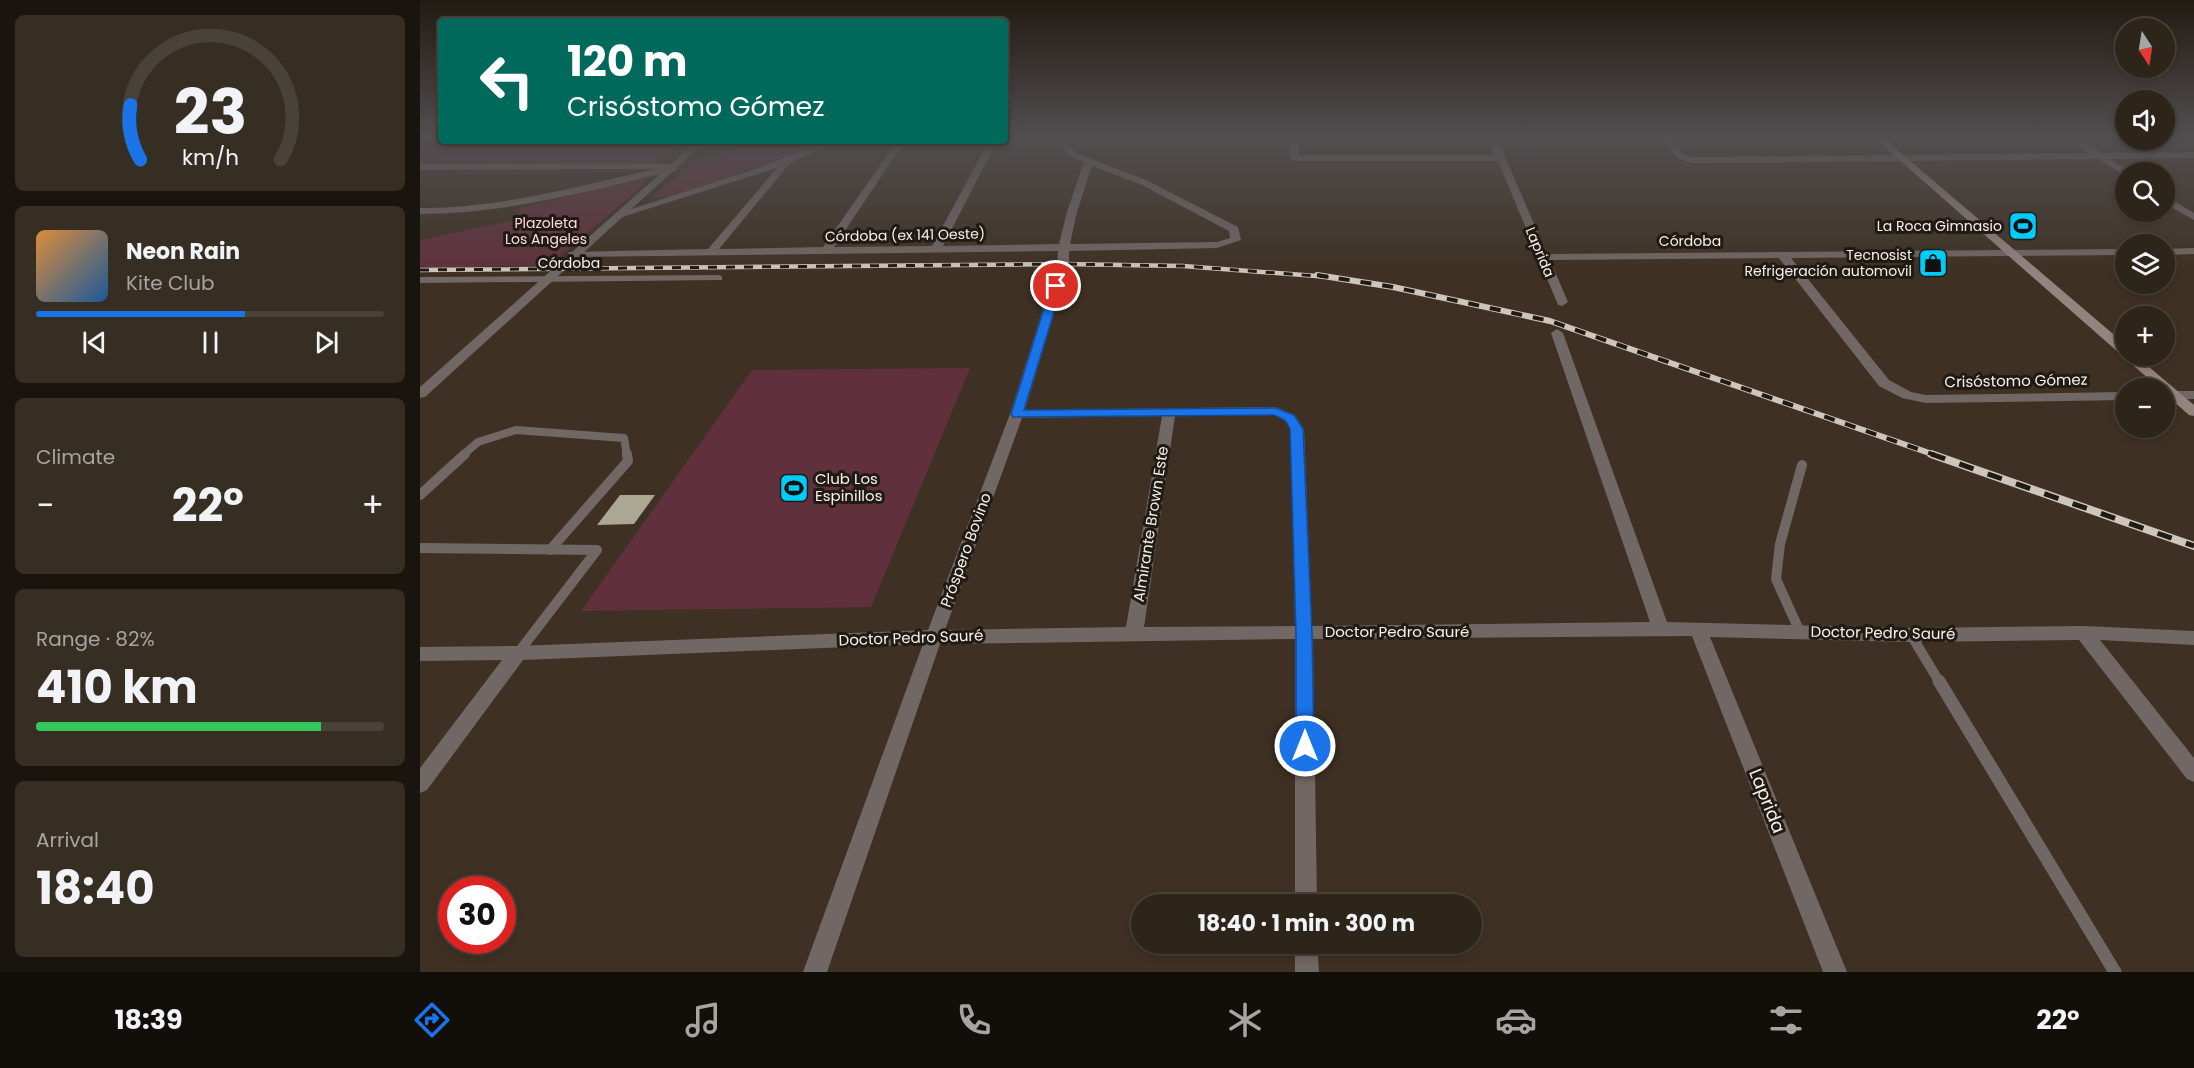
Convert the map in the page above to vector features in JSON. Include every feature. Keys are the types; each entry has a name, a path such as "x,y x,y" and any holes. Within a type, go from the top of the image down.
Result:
{"main road":[{"path":"1928,181 2115,343"},
{"path":"2140,366 2152,378"},
{"path":"2175,398 2194,411"}],"street":[{"path":"420,211 461,211 500,206 613,181"},
{"path":"420,394 573,254 658,181"},
{"path":"618,215 733,181"},
{"path":"711,252 770,181"},
{"path":"826,251 873,181"},
{"path":"936,249 972,181"},
{"name":"Próspero Bovino","path":"815,972 934,637 1017,414 1063,264 1064,248 1083,181"},
{"name":"Córdoba (ex 141 Oeste)","path":"573,254 1217,245 1236,240 1234,230 1141,181"},
{"name":"Laprida","path":"1510,181 1562,302"},
{"path":"2175,205 2194,217"},
{"path":"2175,252 2194,251"},
{"name":"Córdoba","path":"1542,257 2115,252"},
{"name":"Crisóstomo Gómez","path":"1783,256 1884,383 1907,395 1926,399 2115,396"},
{"name":"Córdoba","path":"420,280 718,278"},
{"path":"1557,333 1661,629"},
{"path":"2175,395 2194,395"},
{"path":"1017,414 1276,411 1290,418 1297,429 1304,633 1306,894"},
{"name":"Almirante Brown Este","path":"1134,634 1169,413"},
{"name":"Doctor Pedro Sauré","path":"420,654 518,653 934,637 1661,629 1911,635 2084,633 2194,638"},
{"name":"Laprida","path":"1698,630 1835,972"},
{"path":"2084,633 2194,773"},
{"path":"420,784 518,653"},
{"path":"1306,954 1307,972"}],"lane":[{"path":"420,495 478,442 516,430 624,438 628,461 550,550"},
{"path":"1800,632 1776,579 1780,544 1802,465"},
{"path":"420,549 597,550 518,653"},
{"path":"1911,635 2115,972"}],"green space":[{"name":"Plazoleta Los Angeles","path":"630,181 647,181 550,265 420,268 420,240 520,219 519,208"},
{"path":"671,181 716,181 670,197 652,197"},
{"name":"Club Los Espinillos","path":"970,368 871,607 581,611 752,370"}],"building":[{"path":"620,495 655,495 634,524 597,525"}],"railway":[{"path":"420,270 1063,264 1183,266 1329,277"},
{"path":"1317,275 1329,277"},
{"path":"1329,277 1393,287 1550,321 1935,455"},
{"path":"1931,454 2194,546"}],"place":[{"name":"La Roca Gimnasio","path":"2023,226"},
{"name":"Tecnosist Refrigeración automovil","path":"1933,263"},
{"name":"Club Los Espinillos","path":"794,488"}],"route":[{"path":"1056,286 1017,414 1276,411 1290,418 1297,429 1304,633 1305,746"}]}
